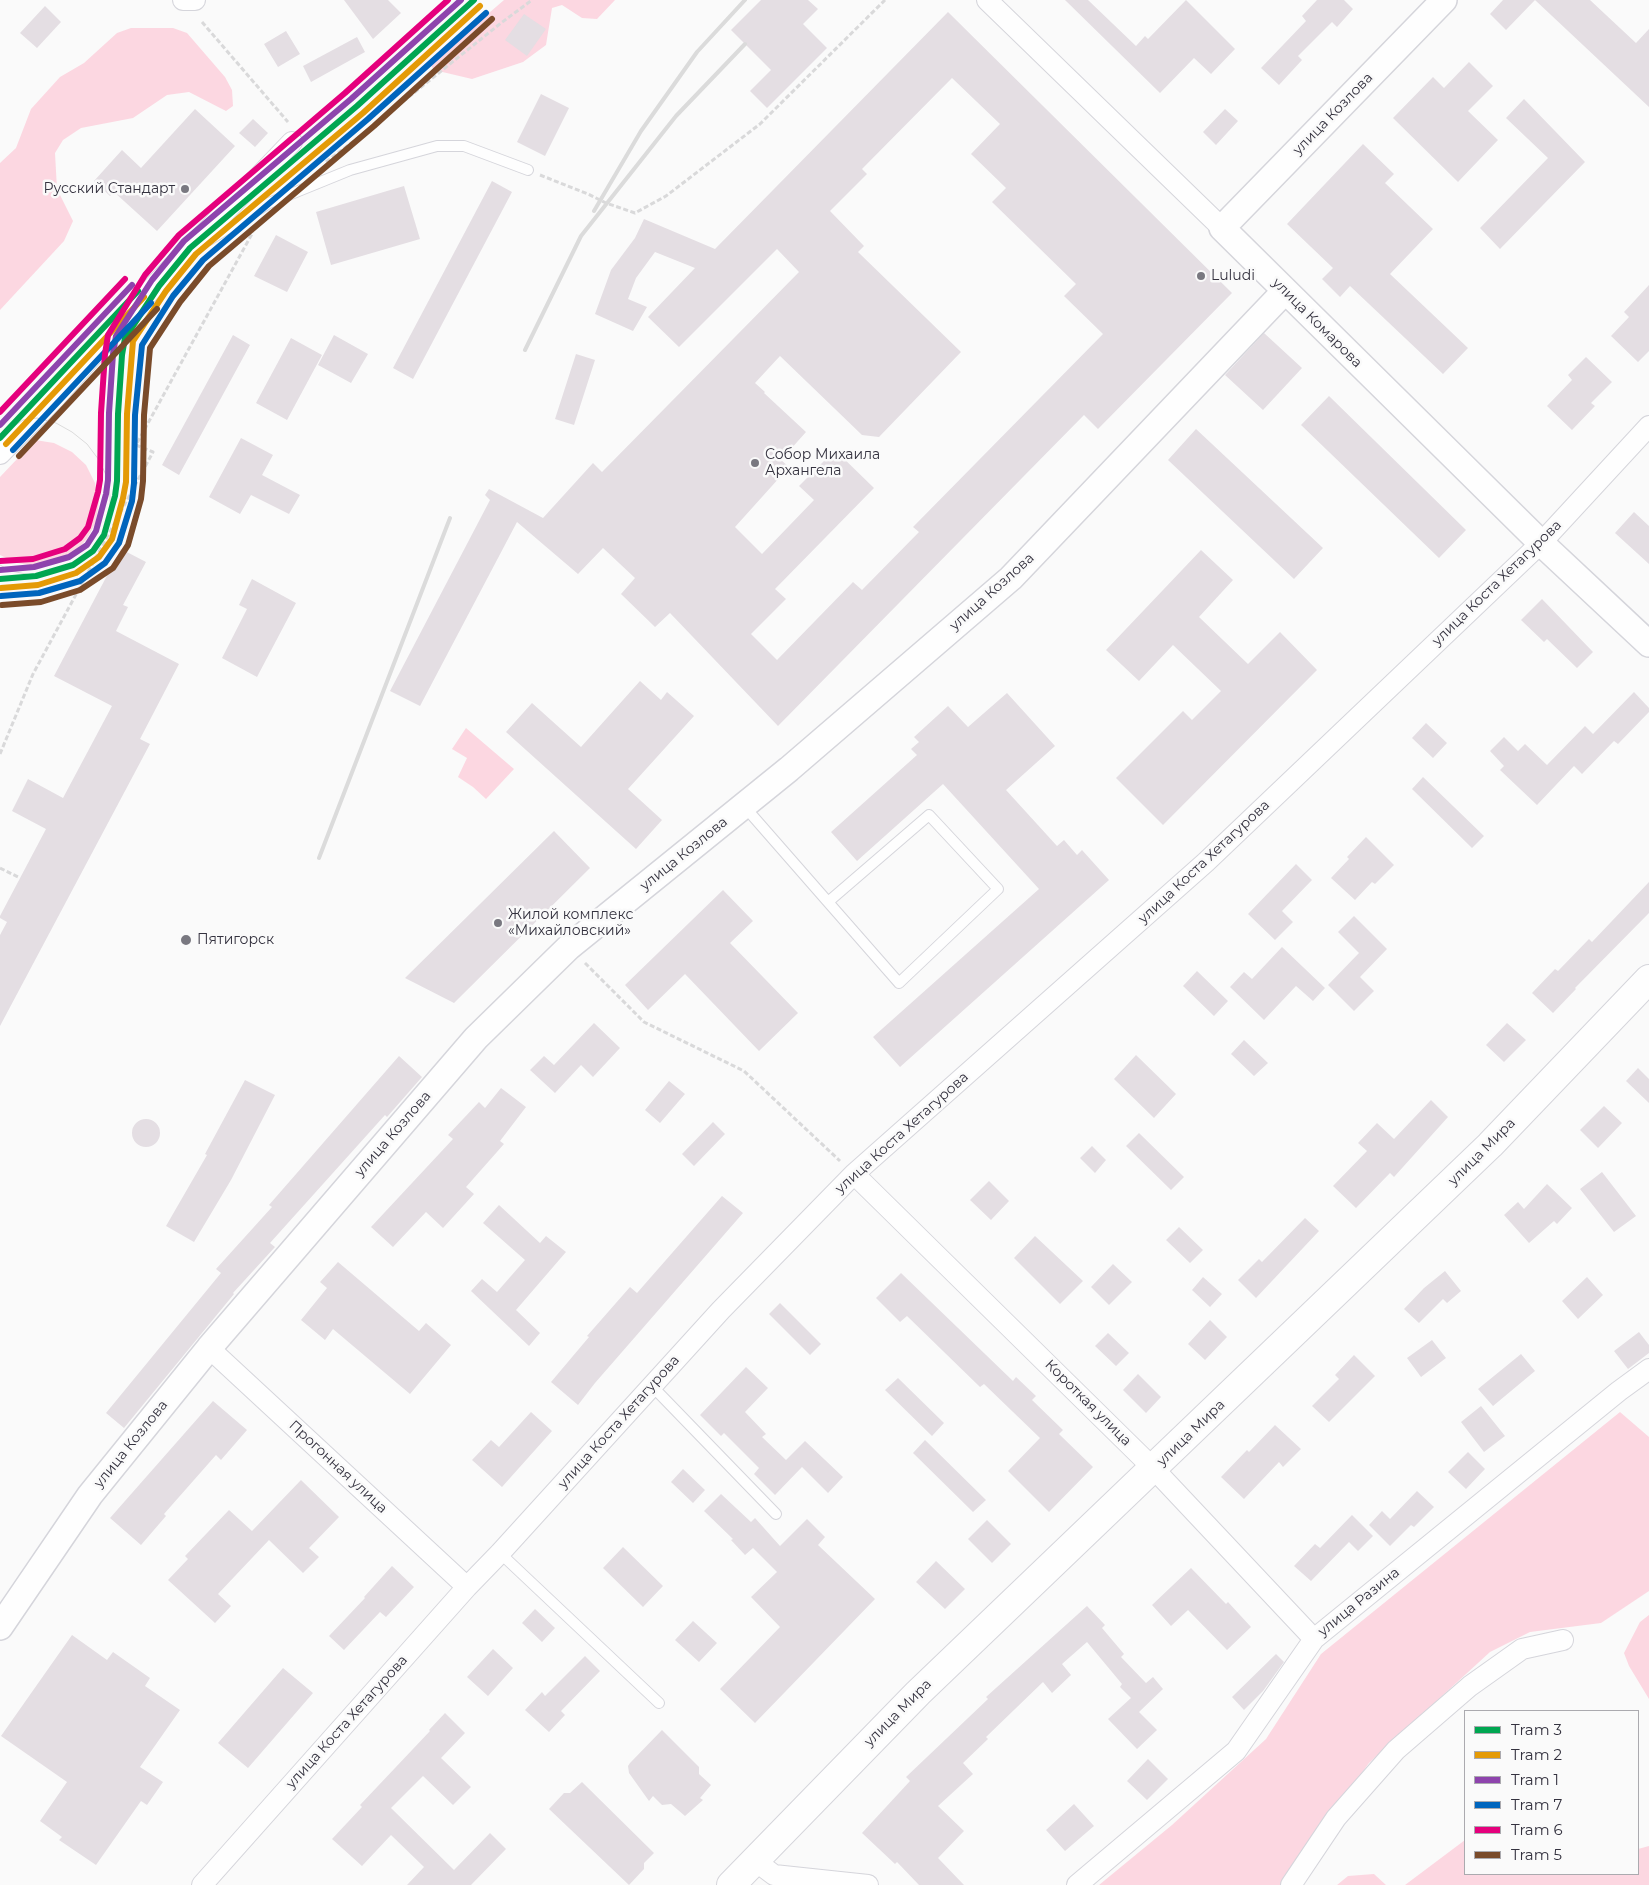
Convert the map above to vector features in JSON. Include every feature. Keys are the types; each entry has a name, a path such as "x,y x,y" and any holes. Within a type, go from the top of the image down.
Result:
{"main road":[{"name":"улица Мира","path":"731,1885 918,1693 1490,1145 1649,979"}],"street":[{"path":"183,0 195,0"},
{"name":"улица Комарова","path":"987,0 1222,228 1541,543 1649,644"},
{"name":"улица Козлова","path":"1222,228 1444,0"},
{"path":"0,454 54,399 158,283 292,142"},
{"name":"улица Козлова","path":"0,1627 90,1496 209,1348 476,1038 569,947 797,762 1011,578 1285,291"},
{"name":"улица Коста Хетагурова","path":"202,1885 467,1587 721,1310 854,1174 1206,862 1541,543 1649,426"},
{"name":"Короткая улица","path":"854,1174 1154,1468 1314,1639"},
{"name":"Прогонная улица","path":"209,1348 467,1587"},
{"name":"улица Разина","path":"1077,1885 1236,1751 1314,1639 1619,1390 1649,1369"},
{"path":"1291,1885 1336,1818 1396,1750 1470,1686 1522,1649 1563,1640"},
{"path":"754,1860 774,1875 868,1885"}],"lane":[{"path":"158,283 216,234 269,203 350,170 437,146 464,146 528,170"},
{"path":"744,806 828,902 899,983 998,889 929,815 828,902"},
{"path":"652,1386 776,1514"},
{"path":"500,1553 659,1703"}],"path":[{"path":"322,165 532,0"},
{"path":"528,170 606,203 635,213 666,196 760,124 885,0"},
{"path":"202,22 288,122"},
{"path":"0,754 33,674 153,452 136,445 269,203"},
{"path":"0,868 20,878"},
{"path":"569,947 644,1022 744,1071 854,1174"}],"shaded area":[{"path":"504,0 615,0 597,19 582,18 562,5 552,8 546,45 523,62 472,79 434,70 430,64"},
{"path":"131,28 173,28 187,33 225,77 232,90 233,106 226,111 189,92 167,95 133,118 81,128 63,140 55,153 57,189 73,221 64,241 0,310 0,163 16,148 31,109 60,77 84,63 117,33"},
{"path":"35,440 54,443 72,452 86,465 95,483 99,502 96,522 87,539 73,554 56,563 36,566 17,563 0,555 0,477"},
{"path":"466,728 514,769 486,799 458,777 467,758 452,749"},
{"path":"1620,1412 1649,1437 1649,1591 1601,1623 1530,1632 1490,1652 1369,1763 1280,1885 1099,1885 1172,1825 1266,1739 1321,1654"},
{"path":"1649,1615 1649,1699 1629,1666 1624,1653 1640,1622"},
{"path":"1464,1841 1464,1875 1639,1875 1639,1849 1649,1846 1649,1885 1405,1885"},
{"path":"1374,1874 1386,1885 1337,1885 1348,1876"}],"building":[{"path":"344,0 388,0 401,13 373,39"},
{"path":"761,0 808,0 818,9 803,24 827,48 767,108 750,91 771,70 731,30"},
{"path":"1065,0 1088,0 1136,46 1145,36 1148,39 1186,0 1235,49 1211,74 1194,58 1160,93"},
{"path":"1317,0 1344,0 1353,9 1337,27 1332,22 1298,56 1302,60 1279,85 1261,68 1306,21 1302,16"},
{"path":"1503,0 1535,0 1506,30 1490,14"},
{"path":"1535,0 1590,0 1636,43 1649,29 1649,107"},
{"path":"45,6 61,22 37,48 20,33"},
{"path":"948,12 1232,293 1098,429 1084,415 778,726 670,613 655,627 621,594 635,578 603,548 578,574 517,522 420,706 390,691 490,500 485,495 489,489 543,518 593,463 602,472 799,272 777,249 679,347 648,317 695,268 655,252 636,278 628,299 647,307 633,331 595,314 611,270 635,238 644,219 715,249","holes":["952,78 1000,124 971,154 1006,188 992,202 1076,284 1064,296 1103,334 913,527 919,532 862,590 853,582 777,660 751,634 786,599 775,589 874,488 835,450 799,486 814,500 762,554 735,527 789,467 781,460 806,432 755,383 780,356 862,435 879,437 961,352 858,252 864,246 830,211 867,174 862,169"]},
{"path":"524,14 546,29 527,56 505,40"},
{"path":"286,31 300,54 278,67 264,44"},
{"path":"357,37 365,52 311,82 303,66"},
{"path":"1469,62 1493,86 1468,111 1498,140 1458,182 1393,118 1433,77 1444,88"},
{"path":"541,94 569,108 545,156 517,142"},
{"path":"1524,99 1585,162 1500,249 1480,228 1548,158 1506,118"},
{"path":"195,109 235,146 157,231 114,192 110,196 94,181 122,150 141,168"},
{"path":"1225,109 1238,121 1216,145 1203,132"},
{"path":"253,119 268,133 255,147 239,133"},
{"path":"1363,144 1394,174 1385,183 1433,229 1390,274 1468,348 1443,374 1350,286 1340,297 1322,279 1333,268 1287,224"},
{"path":"492,181 512,192 413,379 393,368"},
{"path":"404,186 420,239 331,265 316,212"},
{"path":"276,235 308,252 287,292 254,276"},
{"path":"1649,285 1649,351 1638,362 1611,336 1629,317 1624,312"},
{"path":"1264,333 1302,368 1263,410 1225,375"},
{"path":"233,335 250,345 179,475 162,465"},
{"path":"334,335 368,354 351,383 318,365"},
{"path":"291,338 322,355 287,420 256,403"},
{"path":"576,354 595,360 574,425 555,419"},
{"path":"1586,357 1612,382 1591,403 1595,406 1572,430 1547,406 1572,380 1568,375"},
{"path":"1329,396 1466,530 1439,558 1301,425"},
{"path":"1196,429 1323,548 1294,579 1168,460"},
{"path":"241,438 273,455 262,475 300,495 289,514 251,495 240,514 209,497"},
{"path":"1634,512 1649,526 1649,564 1615,533"},
{"path":"121,549 146,562 123,605 128,607 116,631 179,664 140,739 150,744 0,1026 0,935 7,922 0,918 0,916 46,829 12,811 28,779 63,798 112,706 54,676"},
{"path":"1201,550 1233,580 1199,617 1248,664 1280,632 1317,670 1163,825 1116,778 1183,711 1192,720 1221,691 1173,645 1139,681 1106,650"},
{"path":"252,579 296,603 257,677 222,658 247,609 239,605"},
{"path":"1542,599 1593,652 1577,668 1547,639 1544,642 1521,620"},
{"path":"640,681 661,700 667,692 694,716 628,789 662,820 636,849 506,732 532,703 581,747"},
{"path":"1634,692 1649,708 1649,712 1618,744 1614,741 1582,774 1574,766 1537,805 1500,770 1504,766 1490,751 1504,737 1518,751 1525,744 1547,765 1585,726 1593,734"},
{"path":"1007,693 1055,746 1006,790 1057,846 1064,840 1077,855 1082,850 1109,880 900,1067 873,1037 1039,889 943,784 857,861 831,832 917,755 911,749 919,742 914,737 948,706 968,727"},
{"path":"1426,723 1447,743 1433,758 1412,738"},
{"path":"1423,777 1484,836 1472,848 1412,789"},
{"name":"Жилой комплекс «Михайловский»","path":"554,831 590,868 454,1003 405,978"},
{"path":"1366,837 1394,865 1375,884 1372,882 1355,900 1331,878"},
{"path":"1296,864 1312,880 1282,911 1293,922 1275,940 1248,914"},
{"path":"1649,882 1649,913 1553,1013 1532,993 1555,969 1558,971 1589,939 1592,942"},
{"path":"723,890 753,921 730,943 798,1013 759,1051 685,974 648,1010 625,985"},
{"path":"1354,916 1387,949 1360,977 1374,991 1354,1011 1328,985 1359,953 1338,932"},
{"path":"1282,947 1325,988 1313,1001 1296,986 1264,1020 1230,987 1244,972 1252,979"},
{"path":"1197,971 1228,1001 1214,1016 1183,986"},
{"path":"594,1023 620,1048 593,1077 581,1065 555,1093 530,1070 544,1056 554,1065"},
{"path":"1507,1023 1526,1040 1504,1062 1486,1045"},
{"path":"1244,1040 1268,1063 1254,1076 1231,1054"},
{"path":"1136,1055 1176,1094 1154,1118 1114,1079"},
{"path":"399,1056 422,1077 387,1117 385,1115 270,1243 275,1247 233,1293 124,1428 106,1413 221,1273 216,1269 272,1207 269,1205"},
{"path":"1638,1068 1649,1079 1649,1103 1626,1081"},
{"path":"245,1080 275,1095 231,1180 194,1242 166,1226 207,1155 205,1154"},
{"path":"669,1081 685,1094 660,1123 645,1110"},
{"path":"501,1088 526,1107 500,1141 504,1144 466,1187 474,1194 443,1228 426,1212 393,1247 371,1227 453,1139 448,1135 479,1102 485,1108"},
{"path":"1431,1100 1448,1117 1394,1177 1390,1173 1356,1208 1333,1186 1367,1151 1358,1143 1377,1123 1394,1139"},
{"path":"1604,1106 1622,1123 1598,1148 1580,1130"},
{"path":"146,1119 156,1123 160,1133 156,1143 146,1147 136,1143 132,1133 136,1123"},
{"path":"713,1122 725,1134 694,1166 682,1154"},
{"path":"1139,1133 1184,1177 1171,1190 1126,1146"},
{"path":"1092,1146 1106,1160 1095,1173 1080,1158"},
{"path":"1602,1172 1636,1216 1614,1232 1580,1189"},
{"path":"989,1181 1009,1201 991,1220 970,1200"},
{"path":"1547,1184 1572,1208 1557,1224 1554,1221 1529,1243 1504,1215 1518,1202 1524,1209"},
{"path":"722,1196 743,1213 578,1405 551,1382 589,1337 587,1336 630,1287 637,1293"},
{"path":"499,1205 540,1243 546,1236 566,1252 516,1310 540,1333 529,1346 471,1291 482,1279 497,1292 525,1260 483,1223"},
{"path":"1305,1218 1319,1231 1256,1298 1238,1280 1259,1259 1262,1262"},
{"path":"1179,1227 1203,1250 1190,1263 1166,1240"},
{"path":"1035,1236 1083,1281 1060,1304 1014,1258"},
{"path":"338,1262 419,1331 426,1323 451,1345 410,1394 333,1329 325,1340 301,1320 327,1288 320,1282"},
{"path":"1113,1264 1132,1282 1109,1305 1091,1287"},
{"path":"1445,1271 1461,1291 1447,1303 1443,1299 1419,1323 1404,1309 1424,1288"},
{"path":"901,1273 1013,1381 1016,1377 1036,1396 1032,1400 1063,1430 1059,1434 1093,1467 1049,1512 1008,1471 1040,1438 984,1384 980,1387 907,1316 900,1322 876,1298"},
{"path":"1203,1277 1222,1294 1210,1307 1192,1290"},
{"path":"1587,1277 1603,1295 1578,1319 1562,1301"},
{"path":"780,1303 821,1344 810,1355 769,1314"},
{"path":"1210,1320 1227,1337 1205,1360 1188,1344"},
{"path":"1639,1332 1649,1345 1649,1353 1628,1369 1614,1351"},
{"path":"1108,1333 1129,1353 1116,1366 1095,1346"},
{"path":"1432,1340 1446,1358 1421,1377 1407,1358"},
{"path":"1521,1354 1535,1371 1493,1406 1478,1389"},
{"path":"1354,1355 1375,1376 1329,1422 1312,1406 1339,1379 1335,1375"},
{"path":"746,1367 768,1388 745,1412 766,1434 762,1437 786,1460 805,1441 843,1477 828,1493 802,1467 775,1495 754,1474 759,1468 724,1433 721,1436 700,1415"},
{"path":"1138,1374 1161,1397 1146,1413 1123,1390"},
{"path":"898,1378 944,1423 932,1436 885,1390"},
{"path":"213,1401 247,1430 221,1460 216,1455 164,1514 166,1516 141,1545 110,1518"},
{"path":"1481,1406 1505,1436 1484,1452 1461,1422"},
{"path":"531,1412 552,1431 502,1487 472,1460 491,1440 499,1447"},
{"path":"1275,1425 1301,1449 1283,1467 1279,1462 1244,1499 1221,1477"},
{"path":"925,1440 986,1500 973,1512 913,1453"},
{"path":"1468,1452 1485,1469 1466,1489 1448,1472"},
{"path":"683,1469 705,1490 693,1503 671,1482"},
{"path":"301,1480 339,1517 309,1548 319,1557 303,1573 269,1540 218,1594 231,1606 215,1623 168,1580 188,1559 185,1556 229,1510 252,1531"},
{"path":"1417,1491 1434,1507 1414,1527 1411,1525 1390,1546 1369,1525 1382,1511 1390,1519"},
{"path":"721,1494 751,1522 755,1518 780,1546 807,1519 825,1537 818,1545 875,1599 755,1723 720,1689 780,1627 751,1597 777,1572 753,1548 745,1555 731,1540 733,1539 704,1511"},
{"path":"1352,1515 1373,1536 1358,1551 1349,1542 1311,1581 1294,1566 1315,1544 1320,1548"},
{"path":"987,1520 1011,1544 992,1563 968,1539"},
{"path":"623,1547 663,1586 643,1607 603,1568"},
{"path":"936,1561 965,1589 945,1609 916,1582"},
{"path":"392,1566 414,1587 386,1617 380,1612 344,1650 329,1636"},
{"path":"1191,1568 1226,1604 1228,1602 1251,1627 1227,1650 1188,1610 1171,1626 1152,1605"},
{"path":"1087,1606 1105,1625 1102,1628 1124,1654 1121,1657 1146,1683 1153,1677 1163,1689 1139,1712 1157,1730 1137,1749 1108,1719 1131,1698 1120,1687 1122,1684 1087,1642 1062,1664 1071,1675 1052,1693 1043,1682 986,1737 988,1739 963,1763 973,1774 938,1806 964,1831 938,1858 964,1885 919,1885 897,1862 895,1864 862,1833 910,1781 906,1777 988,1699 986,1697"},
{"path":"535,1609 555,1628 542,1642 522,1623"},
{"path":"693,1621 717,1643 699,1662 675,1640"},
{"path":"72,1635 107,1660 113,1652 150,1678 145,1686 180,1710 140,1767 163,1782 147,1805 141,1801 96,1865 59,1840 62,1837 40,1821 67,1782 1,1736"},
{"path":"493,1649 513,1668 488,1696 467,1677"},
{"path":"1276,1654 1284,1662 1263,1691 1244,1710 1232,1697"},
{"path":"585,1656 600,1671 561,1711 565,1715 549,1732 525,1710 542,1692 545,1696"},
{"path":"283,1668 313,1693 248,1768 218,1743"},
{"path":"445,1713 465,1733 441,1758 471,1787 453,1805 423,1776 391,1808 454,1870 490,1833 506,1849 471,1885 407,1885 424,1867 391,1835 362,1866 332,1839 362,1807 360,1805"},
{"path":"662,1730 699,1767 699,1774 711,1785 700,1798 703,1800 685,1816 671,1804 662,1805 653,1796 649,1801 629,1773 628,1766 630,1763"},
{"path":"1148,1759 1168,1779 1147,1800 1127,1781"},
{"path":"582,1782 654,1853 644,1863 644,1869 629,1885 549,1809 564,1793 570,1793"},
{"path":"1074,1804 1094,1826 1065,1851 1046,1830"}],"tram line":[{"name":"6","path":"0,561 33,559 65,549 80,538 88,527 100,480 101,413 108,335 145,275 179,235 345,93 448,0"},
{"name":"1","path":"0,570 34,567 69,557 87,545 96,531 108,480 109,413 116,336 152,280 184,241 351,99 461,0"},
{"name":"3","path":"0,579 36,576 73,565 93,551 104,535 115,496 117,481 118,414 125,338 159,286 190,248 357,106 474,0"},
{"name":"2","path":"1,588 38,585 76,573 99,557 112,539 126,482 127,414 133,341 166,291 196,254 363,113 480,6"},
{"name":"7","path":"1,596 39,593 80,581 105,563 119,543 132,501 135,415 142,345 173,296 203,260 368,119 486,13"},
{"name":"5","path":"2,605 41,602 80,590 113,568 128,545 141,499 144,415 150,348 180,302 209,266 374,126 492,19"},
{"name":"6","path":"0,412 125,279"},
{"name":"1","path":"0,425 132,285"},
{"name":"3","path":"0,438 138,291"},
{"name":"2","path":"6,444 144,297"},
{"name":"7","path":"13,450 151,303"},
{"name":"5","path":"19,456 157,309"},
{"path":"6,432 23,420 37,418 56,423 72,432 87,444 99,460 107,477 110,515"},
{"path":"0,565 11,571 36,576"}],"railway":[{"path":"594,211 641,131 697,52 745,0"},
{"path":"525,350 581,236 676,116 745,44"},
{"path":"319,858 450,518"}],"place":[{"name":"Русский Стандарт","path":"185,189"},
{"name":"Luludi","path":"1201,276"},
{"name":"Собор Михаила Архангела","path":"755,463"},
{"name":"Жилой комплекс «Михайловский»","path":"498,923"},
{"name":"Пятигорск","path":"186,940"}]}
